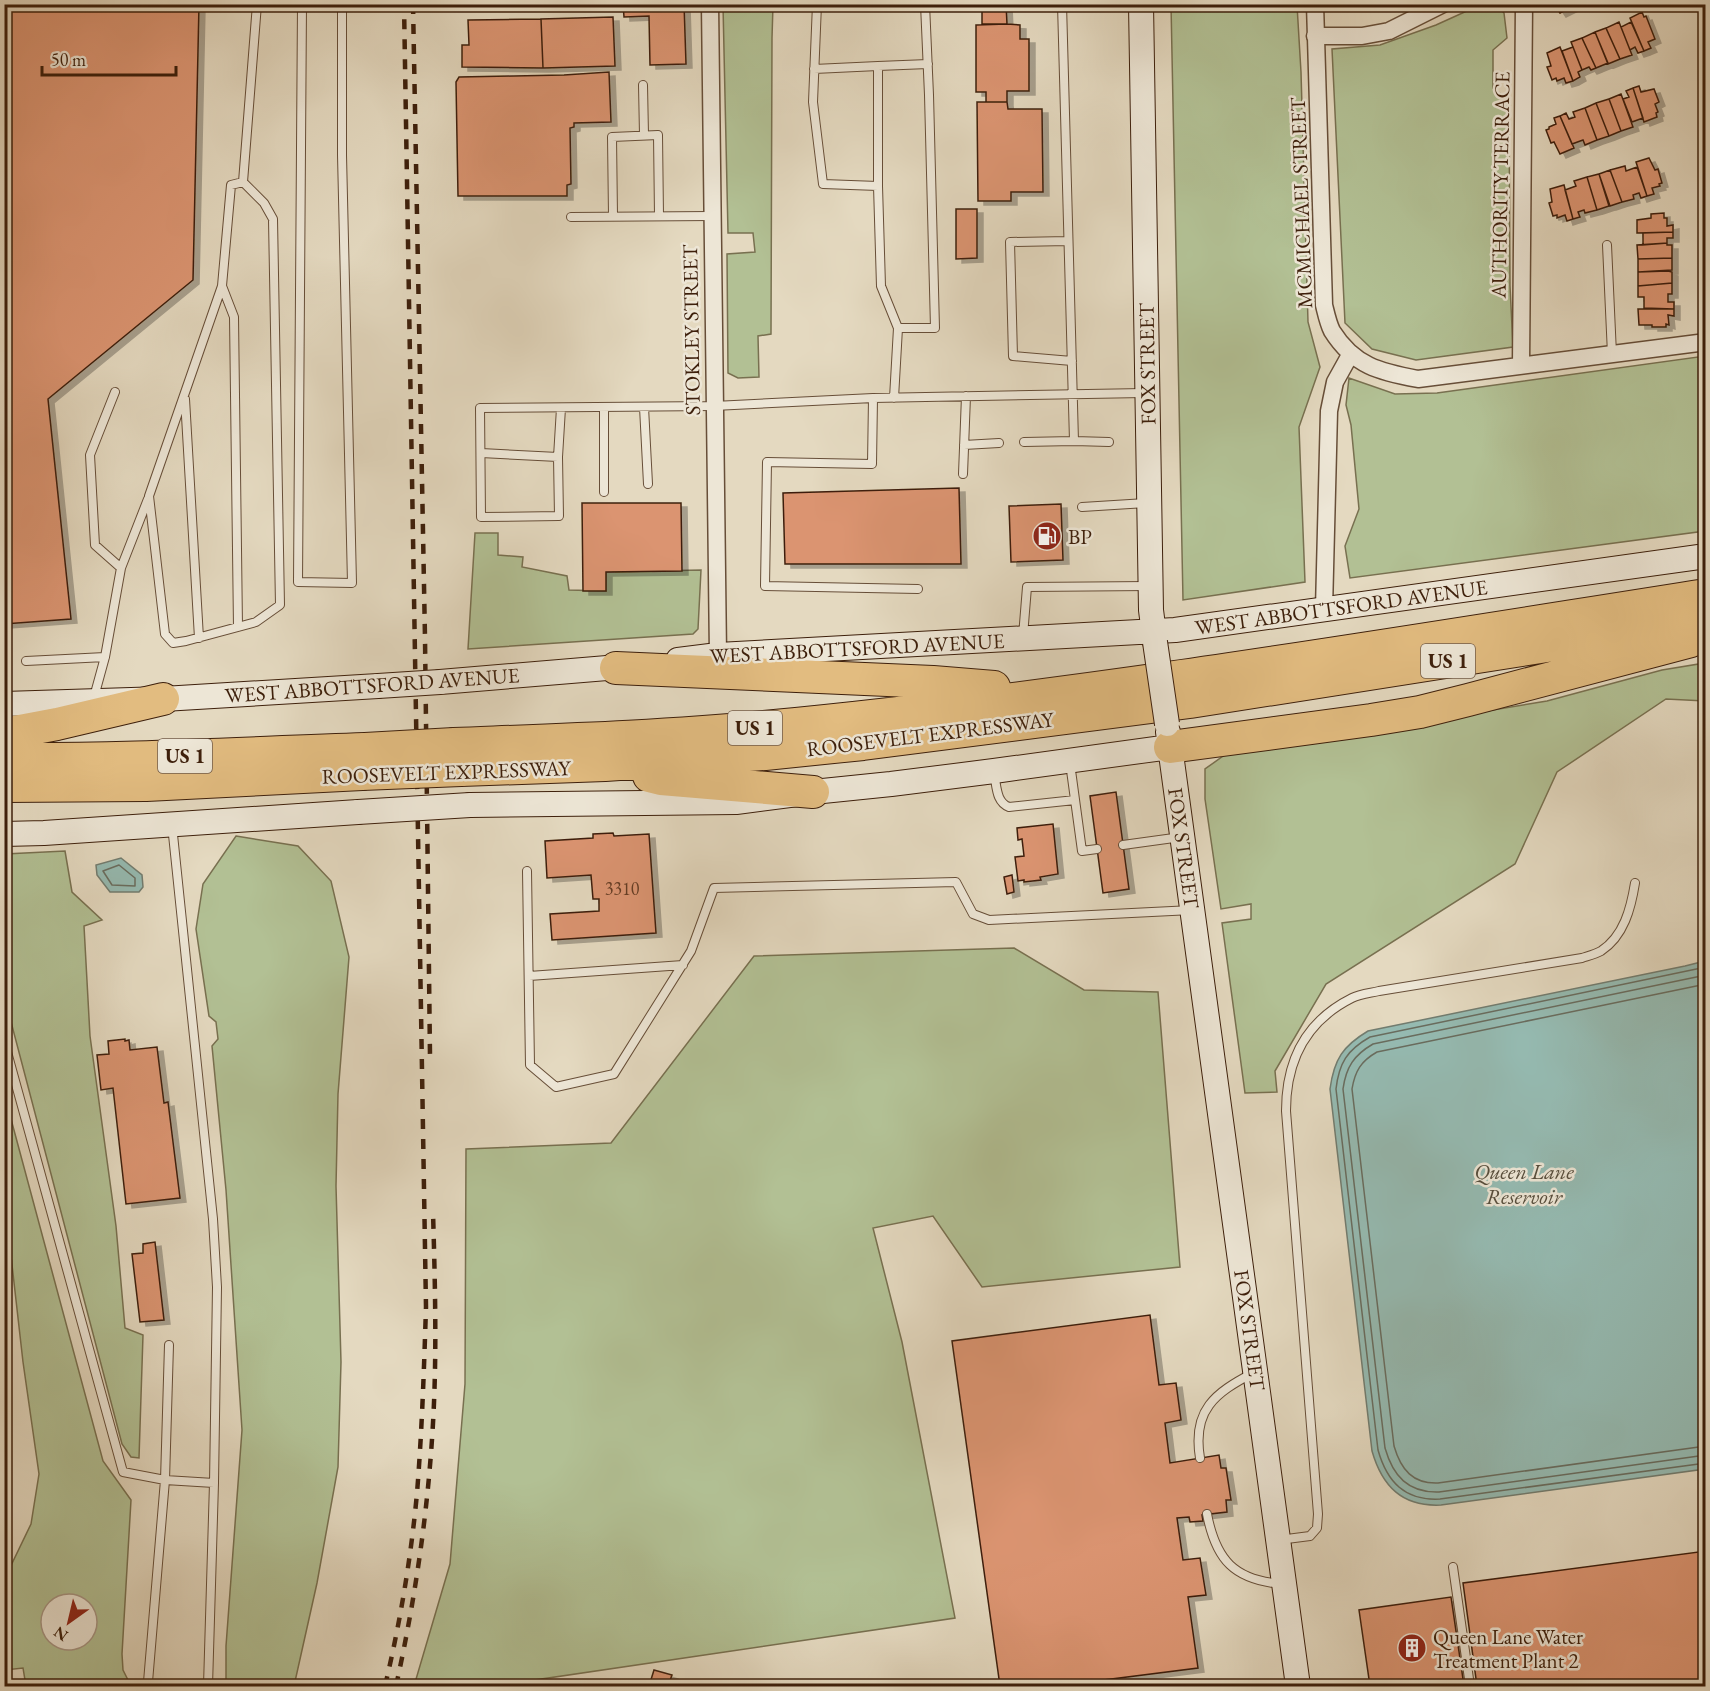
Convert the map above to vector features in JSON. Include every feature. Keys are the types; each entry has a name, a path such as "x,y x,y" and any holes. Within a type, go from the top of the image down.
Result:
{"highway":[{"name":"ROOSEVELT EXPRESSWAY","path":"4,786 146,785 363,762 457,757 860,717 1191,675 1706,595"},
{"name":"ROOSEVELT EXPRESSWAY","path":"457,757 604,765 765,754 863,744 1190,702 1706,621"},
{"path":"1168,736 1371,720 1420,712 1706,637"},
{"path":"616,668 933,682 1055,693"},
{"path":"4,734 163,699"},
{"name":"ROOSEVELT EXPRESSWAY","path":"4,759 136,758 363,762"},
{"path":"604,765 661,779 813,792"}],"street":[{"name":"STOKLEY STREET","path":"710,4 717,655"},
{"name":"FOX STREET","path":"1141,4 1151,610 1298,1686"},
{"name":"MCMICHAEL STREET","path":"1315,4 1324,304 1331,329 1350,355 1384,373 1418,379 1706,342"},
{"path":"1315,36 1362,36 1389,31 1443,4"},
{"name":"AUTHORITY TERRACE","path":"1521,365 1524,4"},
{"path":"1324,609 1329,411 1335,382 1350,355"},
{"name":"WEST ABBOTTSFORD AVENUE","path":"4,704 163,699 440,682 616,668 717,655 1023,639 1155,637 1175,630 1706,556"},
{"path":"4,834 470,805 736,802 1069,761 1168,736"}],"lane":[{"path":"149,496 165,634 173,643 256,622 280,605 273,219 264,203 243,182 257,4"},
{"path":"302,4 298,582 352,583 342,155 342,4"},
{"path":"817,4 813,102 823,184 878,186"},
{"path":"898,328 935,328 925,4"},
{"path":"1062,4 1074,441"},
{"path":"814,69 928,64"},
{"path":"878,66 881,286 898,328 894,398"},
{"path":"643,85 644,135"},
{"path":"613,216 612,137 657,135 659,216"},
{"path":"92,702 105,657 122,568 222,286 231,185 243,182"},
{"path":"571,217 712,216"},
{"path":"1068,241 1010,242 1013,356 1071,361"},
{"path":"1607,245 1612,354"},
{"path":"222,286 234,317 238,627"},
{"path":"115,392 90,456 95,545 122,568"},
{"path":"185,393 199,638"},
{"path":"561,408 558,457 559,516 481,517 480,408 714,406 873,398 1148,393"},
{"path":"963,474 966,396"},
{"path":"873,398 872,464 767,462 765,586 918,588"},
{"path":"644,407 648,484"},
{"path":"604,408 604,492"},
{"path":"1024,442 1108,442"},
{"path":"964,444 999,443"},
{"path":"481,453 558,457"},
{"path":"1082,507 1149,503"},
{"path":"1023,639 1027,587 1151,586"},
{"path":"26,661 105,657"},
{"path":"1069,761 1082,851 1097,849"},
{"path":"994,771 999,800 1003,805 1009,807 1075,800"},
{"path":"172,825 213,1219 217,1287 208,1686"},
{"path":"1123,845 1182,837"},
{"path":"527,871 530,1065 556,1087 614,1074 691,951 714,888 956,882 973,914 989,920 1192,910"},
{"path":"1278,1540 1310,1536 1317,1528 1286,1111 1290,1071 1306,1035 1320,1020 1354,997 1582,958 1599,952 1621,929 1631,906 1635,883"},
{"path":"529,976 683,964"},
{"path":"4,1041 123,1472 165,1480 214,1483"},
{"path":"164,1686 148,1682 165,1480 169,1345"},
{"path":"1200,1458 1197,1442 1206,1410 1222,1391 1255,1371"},
{"path":"1207,1514 1216,1547 1228,1562 1250,1578 1284,1584"},
{"path":"1453,1567 1470,1686"}],"green space":[{"path":"723,5 773,5 771,334 758,336 759,377 738,378 728,373 727,254 755,252 753,233 728,233"},
{"path":"1171,5 1297,5 1308,322 1320,367 1299,427 1305,582 1183,600"},
{"path":"1480,5 1497,5 1504,13 1507,38 1493,50 1493,88 1509,100 1510,286 1513,347 1416,360 1372,349 1345,323 1332,49 1380,45 1436,25"},
{"path":"1705,356 1705,531 1350,578 1345,546 1359,509 1351,425 1346,405 1349,378 1395,394 1437,393"},
{"path":"475,533 498,533 498,555 523,557 522,567 567,576 569,590 606,591 606,572 701,570 698,629 693,634 468,649"},
{"path":"1705,663 1705,701 1666,699 1557,772 1515,864 1326,984 1275,1071 1277,1092 1245,1093 1222,923 1251,919 1251,904 1221,909 1205,799 1205,769 1226,754 1547,701 1662,670"},
{"path":"236,836 298,846 331,881 349,957 338,1094 336,1186 341,1362 338,1467 317,1583 294,1686 226,1686 226,1646 242,1430 226,1190 212,1046 218,1039 216,1022 209,1016 196,929 203,884"},
{"path":"65,851 72,892 102,920 84,926 90,1036 116,1226 125,1328 143,1335 139,1458 131,1457 122,1444 5,999 5,854"},
{"path":"1014,948 1084,990 1158,992 1180,1267 982,1287 933,1216 873,1228 902,1342 955,1618 535,1680 536,1686 414,1686 450,1564 465,1384 466,1149 611,1143 754,956"},
{"path":"4,1093 103,1461 131,1500 122,1654 123,1670 131,1686 26,1686 23,1668 5,1670 5,1578 31,1524 39,1474 23,1362 5,1203"}],"water":[{"path":"121,858 142,875 143,887 139,892 110,892 97,875 96,865"},
{"name":"Queen Lane Reservoir","path":"1705,961 1705,1469 1441,1505 1427,1505 1405,1498 1388,1484 1372,1451 1330,1089 1337,1061 1352,1042 1368,1031"}],"building":[{"path":"8,4 199,4 193,280 48,399 71,619 4,624 4,23 7,23"},
{"path":"623,4 684,4 686,64 650,65 649,16 624,17"},
{"path":"982,4 1006,4 1007,24 982,24"},
{"path":"1554,4 1571,4 1572,7 1560,13"},
{"path":"1642,12 1644,17 1646,16 1655,39 1648,42 1651,48 1644,51 1630,18"},
{"path":"613,17 615,66 543,68 541,19"},
{"path":"541,19 543,68 462,67 462,45 469,45 468,20"},
{"path":"1619,22 1632,55 1620,59 1606,28"},
{"path":"1631,22 1644,51 1638,53 1635,47 1630,50 1621,27"},
{"path":"976,25 1020,25 1020,39 1029,39 1029,91 1007,91 1007,102 986,102 986,92 976,92"},
{"path":"1606,28 1620,59 1608,64 1595,32"},
{"path":"1595,32 1608,63 1596,68 1582,38"},
{"path":"1582,38 1596,68 1591,70 1589,67 1582,70 1571,42"},
{"path":"1560,47 1573,81 1566,83 1564,78 1557,81 1556,78 1552,80 1547,67 1551,66 1547,53"},
{"path":"1573,47 1582,70 1578,72 1580,77 1573,81 1562,51"},
{"path":"609,72 611,122 574,123 574,127 570,128 571,184 567,185 567,196 458,196 456,82 459,77"},
{"path":"1639,86 1641,92 1654,89 1659,102 1655,104 1657,117 1644,122 1633,88"},
{"path":"1633,88 1643,118 1632,122 1623,99 1629,97 1626,91"},
{"path":"1621,94 1633,127 1621,131 1609,99"},
{"path":"1609,99 1621,131 1609,136 1596,103"},
{"path":"977,102 1007,102 1008,109 1042,109 1043,192 1011,192 1011,201 978,201"},
{"path":"1596,103 1609,136 1597,140 1585,108"},
{"path":"1585,108 1597,140 1585,145 1583,140 1572,144 1560,116 1566,113 1569,119 1575,117 1573,112"},
{"path":"1560,116 1574,148 1560,154 1554,142 1551,143 1546,130 1556,124 1554,118"},
{"path":"1649,158 1655,170 1658,169 1662,183 1652,188 1654,194 1647,196 1636,162"},
{"path":"1625,166 1626,171 1637,167 1647,196 1641,198 1639,193 1633,195 1634,199 1622,202 1610,170"},
{"path":"1610,170 1622,202 1610,206 1599,174"},
{"path":"1599,174 1609,206 1597,210 1587,177"},
{"path":"1587,177 1597,210 1578,212 1580,217 1573,219 1565,190 1576,186 1574,181"},
{"path":"1564,185 1573,219 1567,221 1565,215 1557,218 1557,215 1553,216 1549,203 1552,202 1550,189"},
{"path":"956,209 977,209 977,258 956,259"},
{"path":"1664,213 1667,226 1673,225 1673,232 1637,233 1637,220 1651,218 1651,214"},
{"path":"1673,232 1673,238 1667,238 1667,243 1643,245 1643,233"},
{"path":"1667,243 1667,245 1672,245 1672,258 1638,259 1637,245"},
{"path":"1672,258 1672,270 1638,272 1638,259"},
{"path":"1638,272 1672,272 1672,283 1638,286"},
{"path":"1672,283 1672,294 1668,294 1668,302 1674,302 1674,309 1644,308 1644,297 1638,297 1638,286"},
{"path":"1638,309 1674,309 1674,316 1668,315 1669,325 1666,324 1666,327 1639,325"},
{"path":"959,488 961,564 785,564 783,493"},
{"path":"582,503 681,503 682,571 606,572 606,591 583,591"},
{"path":"1061,504 1063,560 1011,562 1009,506"},
{"path":"1116,792 1129,889 1103,893 1090,796"},
{"path":"1053,824 1058,874 1040,877 1041,880 1018,881 1015,857 1024,856 1022,839 1018,840 1017,828"},
{"path":"613,833 614,836 649,834 656,933 552,940 550,914 599,911 599,899 593,899 591,875 547,878 545,841 593,838 593,834"},
{"path":"1012,875 1014,892 1007,894 1004,877"},
{"path":"125,1039 125,1041 129,1040 130,1050 157,1047 164,1103 168,1102 180,1198 126,1204 113,1088 101,1090 97,1055 109,1054 108,1041"},
{"path":"155,1242 164,1320 140,1322 132,1254 143,1253 143,1244"},
{"path":"1150,1315 1159,1385 1176,1383 1181,1420 1165,1423 1170,1463 1219,1455 1221,1468 1226,1468 1231,1500 1226,1500 1227,1512 1202,1515 1203,1521 1190,1522 1189,1517 1177,1518 1183,1560 1200,1558 1206,1595 1188,1597 1198,1668 1056,1686 1000,1686 952,1341"},
{"path":"1706,1551 1706,1686 1477,1686 1463,1583"},
{"name":"Queen Lane Water Treatment Plant 2","path":"1451,1597 1464,1686 1370,1686 1359,1610"},
{"path":"654,1670 672,1675 668,1686 649,1686"}],"railway":[{"path":"385,1686 404,1590 415,1517 422,1423 426,1307 404,4"},
{"path":"413,4 430,1056"},
{"path":"396,1686 420,1556 431,1456 435,1344 433,1212"}],"place":[{"name":"BP","path":"1047,536"},
{"name":"Queen Lane Water Treatment Plant 2","path":"1412,1648"}]}
